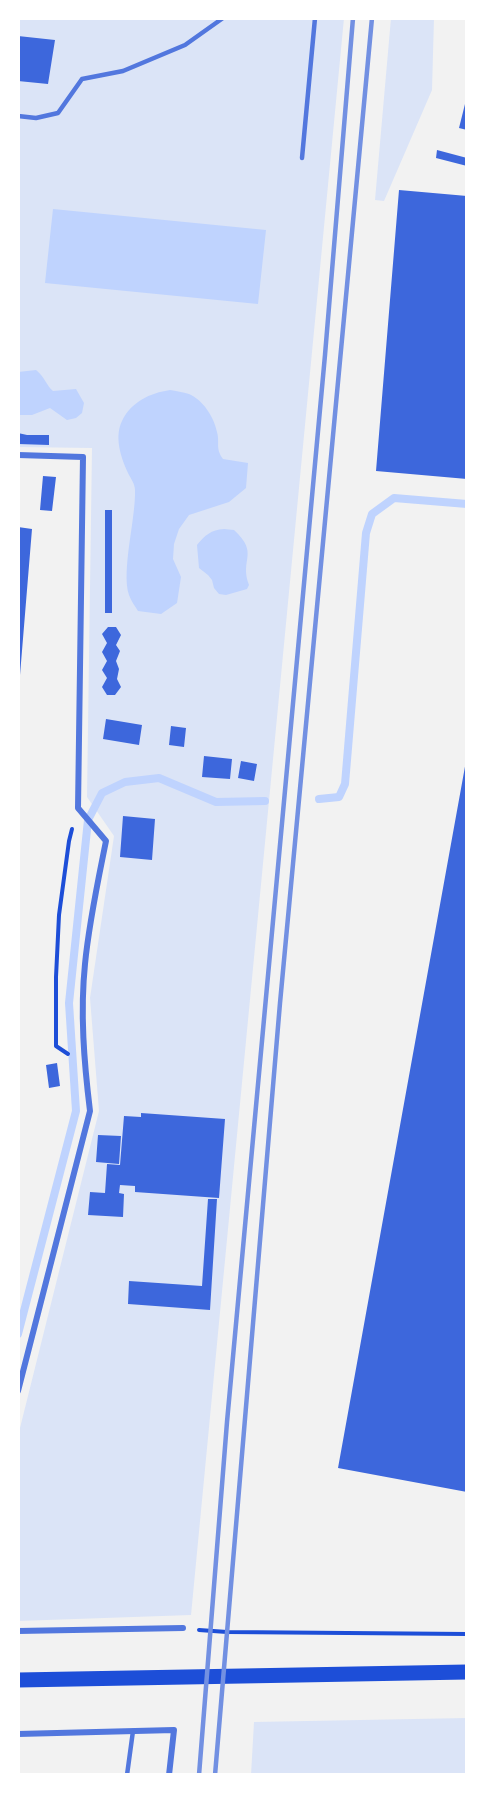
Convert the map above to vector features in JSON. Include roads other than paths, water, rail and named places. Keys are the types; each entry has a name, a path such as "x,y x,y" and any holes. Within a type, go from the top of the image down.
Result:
{"main road":[{"path":"18,1680 467,1672"}],"street":[{"path":"18,455 83,457 78,808 106,841 84,964 82,1013 90,1111 18,1391"},
{"path":"18,1631 183,1628"},
{"path":"18,1734 174,1730 169,1775"}],"lane":[{"path":"18,116 36,118 58,113 82,79 123,71 185,45 223,18"},
{"path":"302,158 315,18"},
{"path":"127,1775 133,1731"}],"water":[{"path":"53,209 266,230 258,304 45,283"},
{"path":"36,370 53,391 76,389 84,403 82,413 76,418 67,420 50,408 32,415 18,415 18,372"},
{"path":"170,390 189,394 199,400 211,415 216,426 218,449 223,459 248,463 246,488 229,502 189,515 179,529 174,544 173,559 181,577 177,603 161,614 138,611 129,595 127,572 135,490 121,454 119,434 122,421 130,409 148,396"},
{"path":"224,529 234,530 242,538 248,551 246,569 249,585 247,589 226,595 219,594 212,580 199,568 197,545 209,534"}],"waterway":[{"path":"319,799 339,797 345,784 366,533 372,514 394,498 467,504"},
{"path":"18,1334 76,1111 69,1003 88,820 102,793 125,782 159,778 216,802 265,801"}],"railway":[{"path":"199,1775 227,1422 325,355 353,18"},
{"path":"215,1775 280,1003 372,18"}]}
